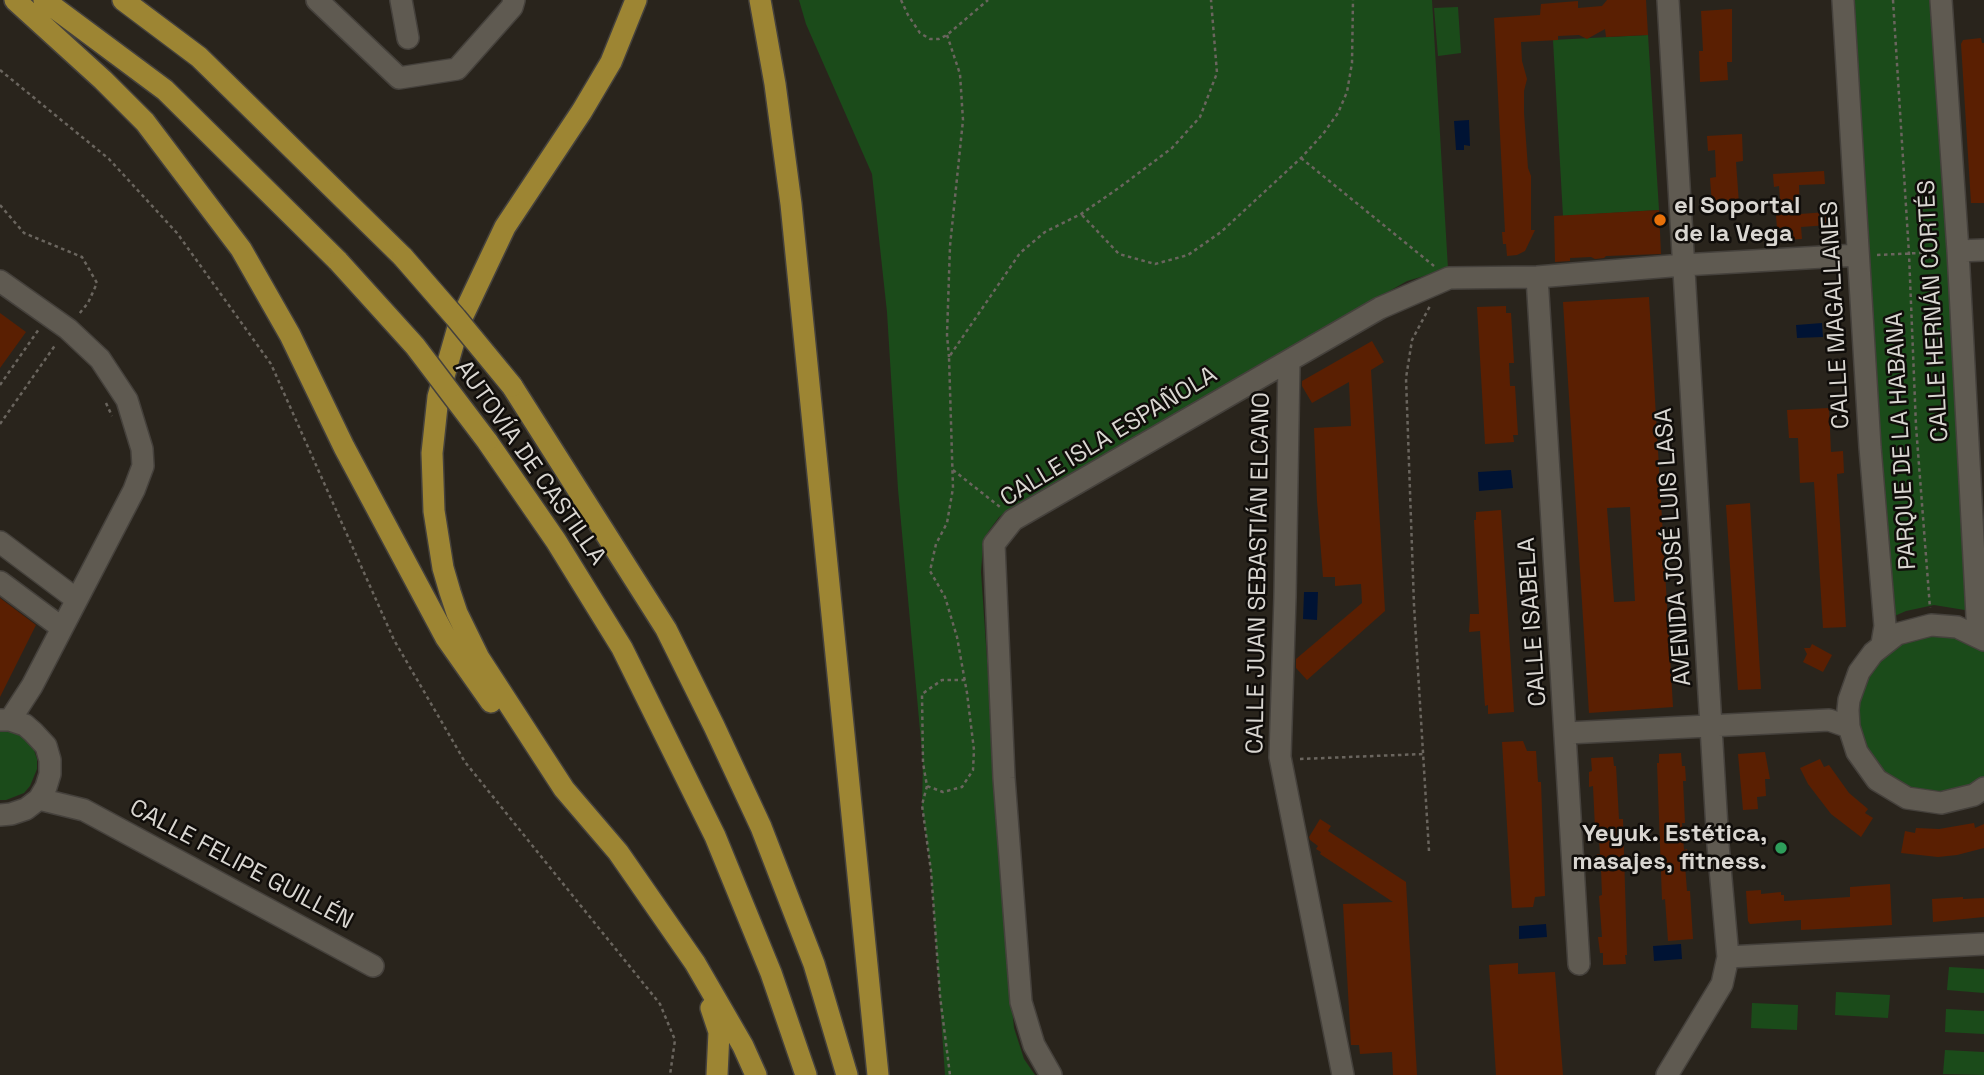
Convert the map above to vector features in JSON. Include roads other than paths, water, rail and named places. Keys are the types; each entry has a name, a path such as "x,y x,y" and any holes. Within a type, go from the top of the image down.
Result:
{"highway":[{"path":"15,0 145,122 241,249 290,335 344,447 446,638 509,727 618,852 695,963 743,1046 756,1075"},
{"name":"AUTOVÍA DE CASTILLA","path":"44,0 165,90 338,261 415,346 488,441 556,541 622,648 715,836 771,973 806,1075"},
{"name":"AUTOVÍA DE CASTILLA","path":"123,0 198,57 403,257 512,386 666,629 714,726 761,828 809,952 847,1075"},
{"path":"564,789 479,658 453,602 443,568 434,511 434,425 451,347 478,280 505,227 611,62 636,0"},
{"path":"760,0 775,84 791,204 878,1075"},
{"path":"695,963 719,1032 716,1075"},
{"path":"874,1027 884,1075"}],"street":[{"path":"317,0 399,78 457,69 512,7 514,0"},
{"path":"401,0 408,38"},
{"name":"AVENIDA JOSÉ LUIS LASA","path":"1667,1075 1722,984 1728,957 1668,0"},
{"name":"CALLE MAGALLANES","path":"1843,0 1870,447 1888,635"},
{"name":"CALLE HERNÁN CORTÉS","path":"1941,0 1958,251 1977,631"},
{"path":"1958,251 1984,250"},
{"name":"CALLE ISLA ESPAÑOLA","path":"1051,1075 1034,1045 1021,1002 1004,778 994,544 1013,520 1380,308 1449,278 1537,277 1858,255"},
{"name":"CALLE ISABELA","path":"1537,277 1567,733 1579,964"},
{"path":"0,281 68,329 100,359 127,400 142,449 143,466 134,490 32,686 5,720 25,725 46,747 50,760 46,787 38,799 26,809 0,815"},
{"name":"CALLE JUAN SEBASTIÁN ELCANO","path":"1289,361 1280,757 1343,1075"},
{"path":"0,542 76,599"},
{"path":"0,582 62,628"},
{"path":"1977,631 1931,625 1888,635 1859,672 1842,719 1857,752 1877,780 1907,798 1941,803 1974,795 1984,788"},
{"path":"32,686 33,732"},
{"path":"1567,733 1842,719"},
{"name":"CALLE FELIPE GUILLÉN","path":"50,774 84,810"},
{"name":"CALLE FELIPE GUILLÉN","path":"38,799 84,810 373,966"},
{"path":"1728,957 1984,944"}],"water":[{"path":"1469,120 1470,146 1464,145 1464,150 1456,150 1454,121"},
{"path":"1822,323 1823,337 1797,338 1796,325"},
{"path":"1511,470 1513,488 1479,491 1478,472"},
{"path":"1304,592 1318,592 1317,620 1303,619"},
{"path":"1546,924 1547,937 1519,939 1519,926"},
{"path":"1681,944 1682,959 1654,961 1653,946"}],"place":[{"name":"el Soportal de la Vega","path":"1660,220"},
{"name":"Yeyuk. Estética, masajes, fitness.","path":"1781,848"}]}
